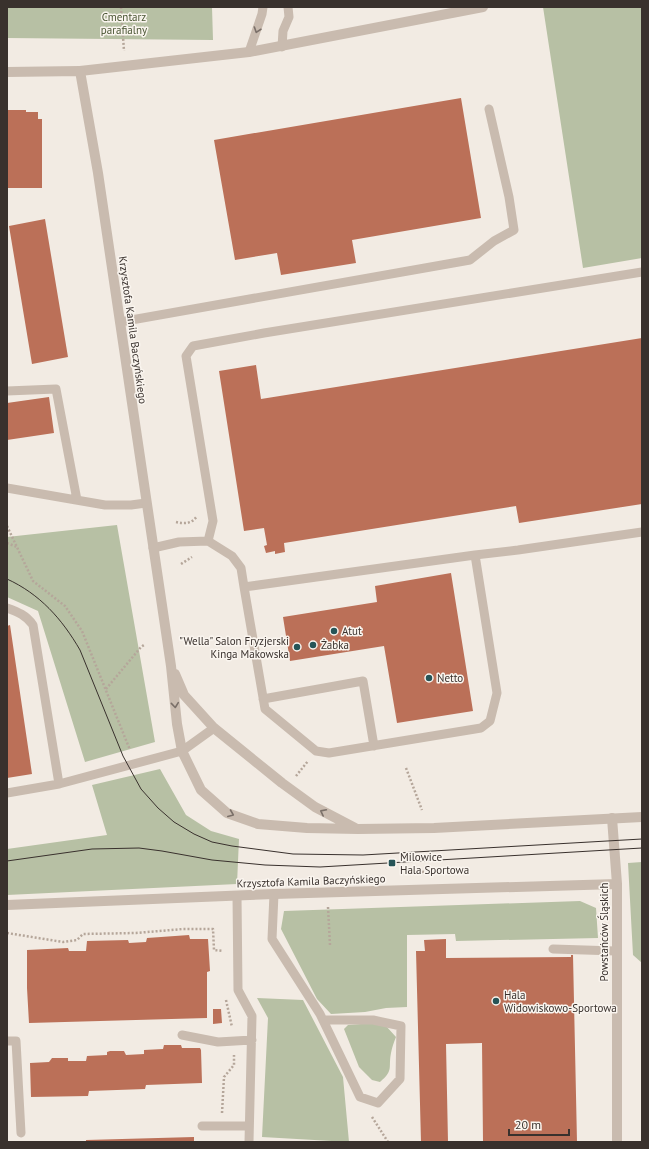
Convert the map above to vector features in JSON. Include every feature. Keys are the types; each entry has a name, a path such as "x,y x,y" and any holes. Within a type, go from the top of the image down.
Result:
{"street":[{"path":"7,72 80,71 249,52 282,47 483,7"},
{"name":"Krzysztofa Kamila Baczyńskiego","path":"80,71 98,173 171,666 177,724 182,751 201,790 227,813 258,824 307,828 434,828 642,817"},
{"name":"Krzysztofa Kamila Baczyńskiego","path":"171,666 184,695 214,728 314,807 358,829"},
{"name":"Powstańców Śląskich","path":"612,818 617,884 617,1142"},
{"name":"Krzysztofa Kamila Baczyńskiego","path":"7,905 274,894 617,884"}],"lane":[{"path":"249,52 262,14 262,7"},
{"path":"282,47 283,31 289,17 288,7"},
{"path":"120,322 470,260 494,241 514,230 509,197 489,109"},
{"path":"208,541 213,521 186,356 193,346 234,338 642,272"},
{"path":"7,391 56,389 77,500"},
{"path":"7,488 104,504 130,505 146,503"},
{"path":"244,587 642,532"},
{"path":"153,548 179,542 208,541 232,556 241,568 265,709 316,751 329,753 481,728 490,721 497,693 475,555"},
{"path":"7,608 21,613 28,618 33,625 59,784"},
{"path":"263,699 363,681 374,746"},
{"path":"7,793 59,784 135,762 182,751 214,728"},
{"path":"274,894 272,939 323,1020 360,1097 378,1103 400,1079 401,1026 373,1020 323,1020"},
{"path":"237,896 238,990 252,1016 249,1142"},
{"path":"554,949 616,951"},
{"path":"182,1036 218,1042 252,1040"},
{"path":"7,1041 16,1041 21,1133"},
{"path":"202,1126 249,1126"}],"path":[{"path":"121,7 124,51"},
{"path":"176,522 184,524 195,520 198,514"},
{"path":"7,526 33,581 65,606 82,630 135,762"},
{"path":"7,543 17,547"},
{"path":"181,564 191,557 198,555"},
{"path":"106,689 144,644"},
{"path":"294,778 316,751"},
{"path":"406,768 422,810"},
{"path":"422,872 437,871"},
{"path":"328,906 330,945"},
{"path":"7,933 63,942 77,940 83,934 213,929 214,950 224,951 224,959"},
{"path":"222,1127 224,1077 234,1065 235,1041 226,1005 226,998"}],"green space":[{"name":"Cmentarz parafialny","path":"7,7 212,7 213,40 7,38"},
{"path":"543,7 642,7 642,258 583,268"},
{"path":"117,525 155,742 85,762 38,611 7,597 7,537"},
{"path":"160,769 186,815 211,831 239,839 237,884 7,895 7,849 107,835 92,785"},
{"path":"642,862 642,963 633,955 628,863"},
{"path":"580,901 596,908 598,938 456,941 455,934 407,935 407,1007 386,1008 365,1012 331,1014 317,999 281,929 284,911"},
{"path":"257,998 303,1000 343,1077 349,1142 262,1137 268,1018"},
{"path":"374,1023 386,1026 396,1037 391,1051 389,1072 380,1082 372,1080 359,1067 344,1029 348,1025"}],"building":[{"path":"461,98 481,218 352,240 356,263 281,275 277,253 235,260 214,140"},
{"path":"7,110 26,110 26,112 38,112 38,119 42,119 42,188 8,188"},
{"path":"45,219 68,357 32,364 9,226"},
{"path":"642,338 642,504 519,523 516,506 284,543 285,552 275,554 275,551 266,553 264,546 267,545 264,528 244,531 219,371 256,365 261,399"},
{"path":"49,397 54,433 7,440 7,403"},
{"name":"Netto","path":"451,573 473,711 397,723 384,646 290,661 283,617 377,602 375,586"},
{"path":"10,625 32,774 7,778 7,626"},
{"path":"189,935 190,939 208,939 210,971 207,972 207,1018 29,1023 27,950 68,948 69,951 86,951 87,941 128,940 129,943 146,942 147,938"},
{"name":"Hala Widowiskowo-Sportowa","path":"446,939 446,958 571,957 571,955 573,955 577,1142 483,1142 482,1043 446,1044 448,1142 421,1142 416,951 425,951 424,940"},
{"path":"213,1009 221,1009 222,1023 213,1024"},
{"path":"164,1045 181,1045 182,1048 200,1048 202,1083 146,1085 145,1089 89,1091 88,1096 31,1097 30,1063 49,1062 52,1058 68,1058 68,1061 86,1061 87,1056 107,1055 107,1052 110,1051 124,1051 126,1055 144,1054 144,1050 163,1049"},
{"path":"194,1137 194,1142 86,1142 86,1140"}],"tram line":[{"path":"7,579 19,585 40,600 66,628 80,650 123,756 141,789 158,808 174,822 194,834 212,842 293,854 363,855 642,839"},
{"path":"7,861 92,849 139,848 212,860 265,865 320,867 642,848"}],"place":[{"name":"Atut","path":"334,631"},
{"name":"Żabka","path":"313,645"},
{"name":"\"Wella\" Salon Fryzjerski Kinga Makowska","path":"297,647"},
{"name":"Netto","path":"429,678"},
{"name":"Milowice Hala Sportowa","path":"392,863"},
{"name":"Hala Widowiskowo-Sportowa","path":"496,1001"}]}
